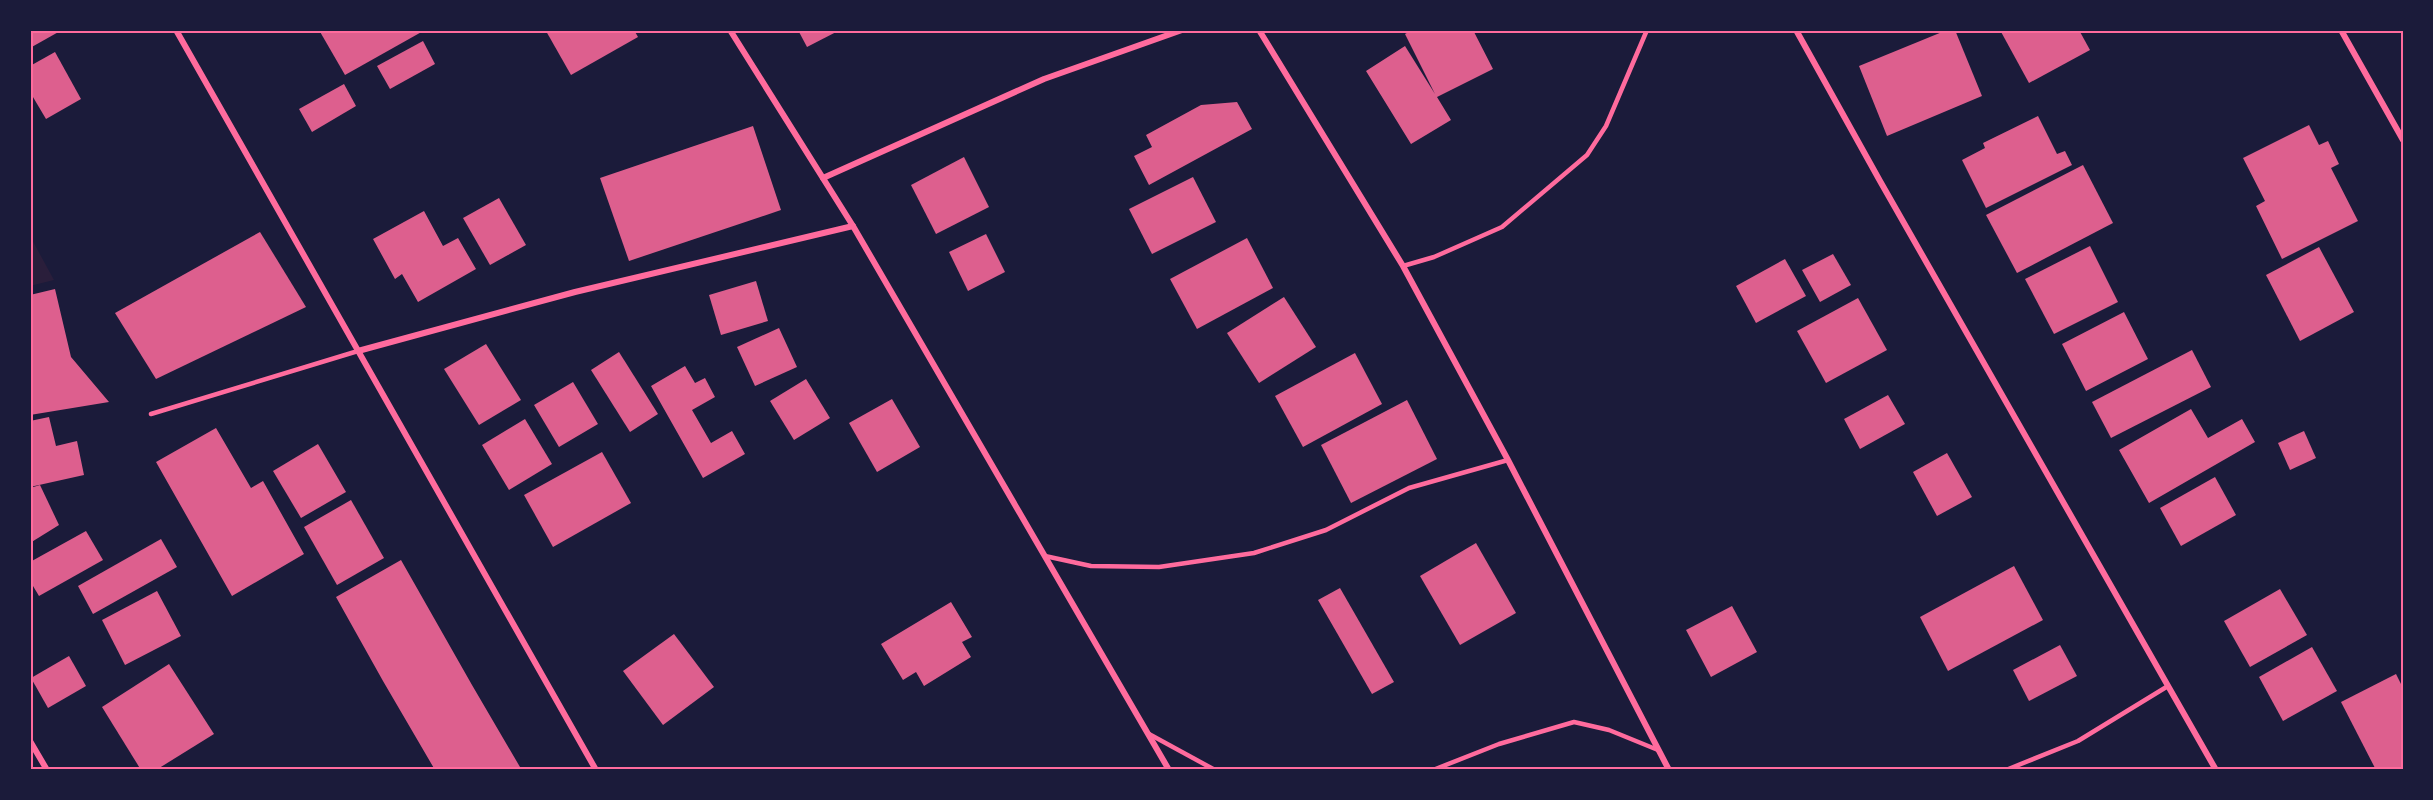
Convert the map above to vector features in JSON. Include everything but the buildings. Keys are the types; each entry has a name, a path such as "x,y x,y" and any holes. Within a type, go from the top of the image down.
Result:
{"street":[{"path":"176,30 596,770"},
{"path":"730,30 854,226 1169,770"},
{"path":"823,178 1044,79 1182,30"},
{"path":"1259,30 1403,266 1508,460 1669,770"},
{"path":"1796,30 1880,182 2216,770"},
{"path":"2341,30 2403,140"},
{"path":"358,351 575,291 854,226"},
{"path":"30,741 47,770"}],"lane":[{"path":"1403,266 1434,257 1502,227 1587,155 1606,126 1647,30"},
{"path":"151,414 358,351"},
{"path":"1045,556 1091,566 1160,567 1254,553 1326,530 1409,488 1508,460"},
{"path":"2006,770 2078,741 2168,686"},
{"path":"1433,770 1499,744 1574,722 1609,730 1658,750"},
{"path":"1146,733 1215,770"}],"shaded area":[{"path":"30,236 54,280 30,286"}]}
